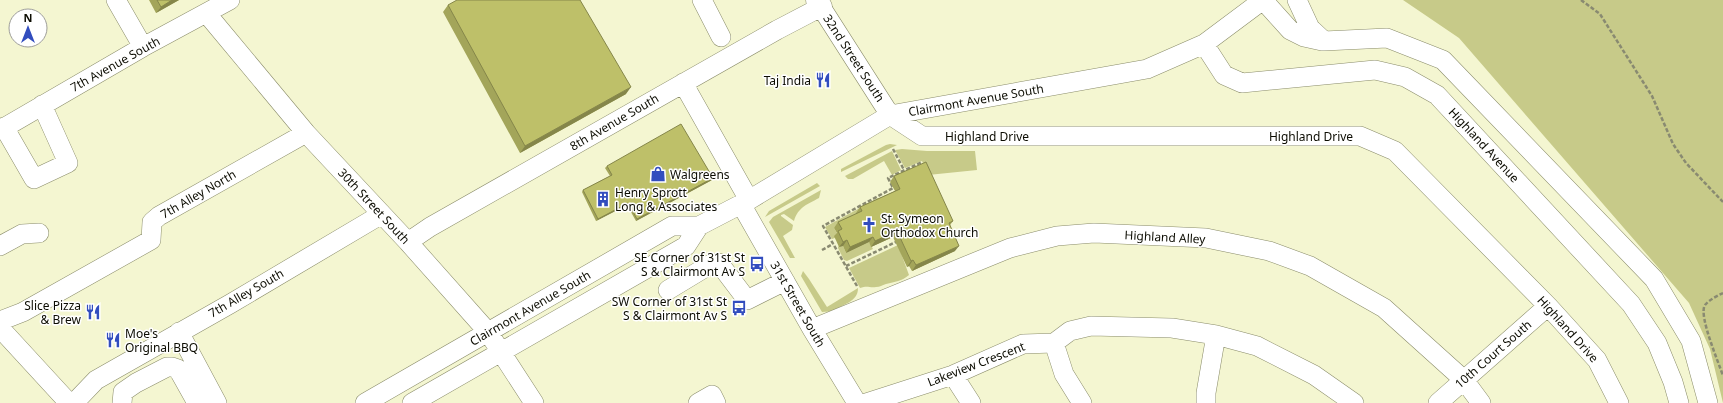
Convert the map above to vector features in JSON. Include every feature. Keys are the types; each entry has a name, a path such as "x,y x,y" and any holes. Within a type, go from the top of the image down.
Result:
{"street":[{"path":"116,0 143,47"},
{"name":"7th Avenue South","path":"2,128 143,47 207,14 230,0"},
{"path":"702,0 721,37"},
{"path":"1263,0 1290,30 1304,37 1324,41 1387,38 1443,60 1654,279 1691,341 1708,403"},
{"name":"Clairmont Avenue South","path":"365,403 672,226 699,226 745,202 890,115 1147,69 1204,44 1263,0"},
{"path":"1297,0 1310,28 1324,41"},
{"name":"8th Avenue South","path":"408,242 430,227 777,30 819,4"},
{"name":"32nd Street South","path":"819,4 890,115"},
{"name":"30th Street South","path":"207,14 306,132 408,242 488,332 534,403"},
{"name":"Highland Avenue","path":"1204,44 1224,75 1242,83 1375,70 1405,77 1437,95 1631,304 1657,343 1673,382 1679,403"},
{"name":"31st Street South","path":"683,83 785,281 857,403"},
{"path":"2,128 34,179 68,163 42,106"},
{"name":"Highland Drive","path":"890,115 922,136 1360,136 1395,150 1548,306 1597,360 1618,403"},
{"name":"7th Alley North","path":"0,321 24,312 151,240 152,222 159,216 306,132"},
{"name":"7th Alley South","path":"74,403 96,380 382,214"},
{"name":"Clairmont Avenue South","path":"412,403 686,246 699,226"},
{"path":"0,246 22,234 39,234"},
{"name":"Highland Alley","path":"812,329 1010,248 1057,236 1094,234 1206,238 1269,251 1310,266 1384,308 1464,380 1481,403"},
{"path":"668,290 711,264 719,263 747,300 785,281"},
{"name":"10th Court South","path":"1438,403 1548,306"},
{"path":"1082,403 1064,374 1054,342 1070,331 1091,326 1172,328 1216,335 1264,350 1314,375 1354,403"},
{"path":"0,328 69,403"},
{"path":"179,332 217,403"},
{"path":"1206,403 1206,393 1216,335"},
{"name":"Lakeview Crescent","path":"866,403 953,375 1023,344 1054,342"},
{"path":"122,403 123,392 136,382 168,367 178,369 197,403"},
{"path":"129,403 129,398 132,394 178,369"},
{"path":"953,375 971,403"}],"path":[{"path":"1581,0 1600,14 1652,96 1673,144 1686,163 1723,202"},
{"path":"893,149 904,170"},
{"path":"858,286 823,226 893,188 888,178 922,162"},
{"path":"879,196 885,196"},
{"path":"846,266 899,240 902,236"},
{"path":"822,250 833,244"},
{"path":"1723,293 1705,304 1703,309 1704,320 1723,376"}],"green space":[{"path":"1403,0 1723,0 1723,403 1710,349 1689,303 1459,38"},
{"path":"890,144 897,145 841,172 841,169"},
{"path":"902,149 927,151 975,151 977,170 928,175 922,161 905,168 895,150"},
{"path":"892,151 901,170 892,175 884,161 853,179 848,179 845,176"},
{"path":"817,183 820,186 765,217 769,211"},
{"path":"821,190 819,198 801,209 794,221 784,214 781,215 793,225 792,230 783,236 795,258 790,258 769,222 773,217"},
{"path":"878,198 881,202 858,217 834,228 838,235 832,239 825,227"},
{"path":"869,242 873,249 847,261 844,260 838,248 838,246 843,246 846,253"},
{"path":"898,245 909,275 901,280 879,287 860,288 849,268"},
{"path":"803,271 827,307 858,288 857,293 853,300 835,311 822,312 801,276"}],"building":[{"path":"157,0 172,0 161,7"},
{"path":"457,0 580,0 631,87 525,146 448,5"},
{"name":"Walgreens","path":"681,124 713,178 637,219 628,203 598,219 583,190 612,175 607,166"},
{"path":"926,162 953,221 949,223 959,246 916,265 913,260 911,261 897,231 875,241 873,237 850,247 847,240 843,242 838,231 842,229 838,222 862,211 860,207 900,189 894,176"}],"place":[{"name":"Taj India","path":"823,80"},
{"name":"Walgreens","path":"658,174"},
{"name":"Henry Sprott Long & Associates","path":"603,199"},
{"name":"St. Symeon Orthodox Church","path":"869,225"},
{"name":"SE Corner of 31st St S & Clairmont Av S","path":"757,264"},
{"name":"SW Corner of 31st St S & Clairmont Av S","path":"739,308"},
{"name":"Slice Pizza & Brew","path":"93,312"},
{"name":"Moe's Original BBQ","path":"113,340"}]}
